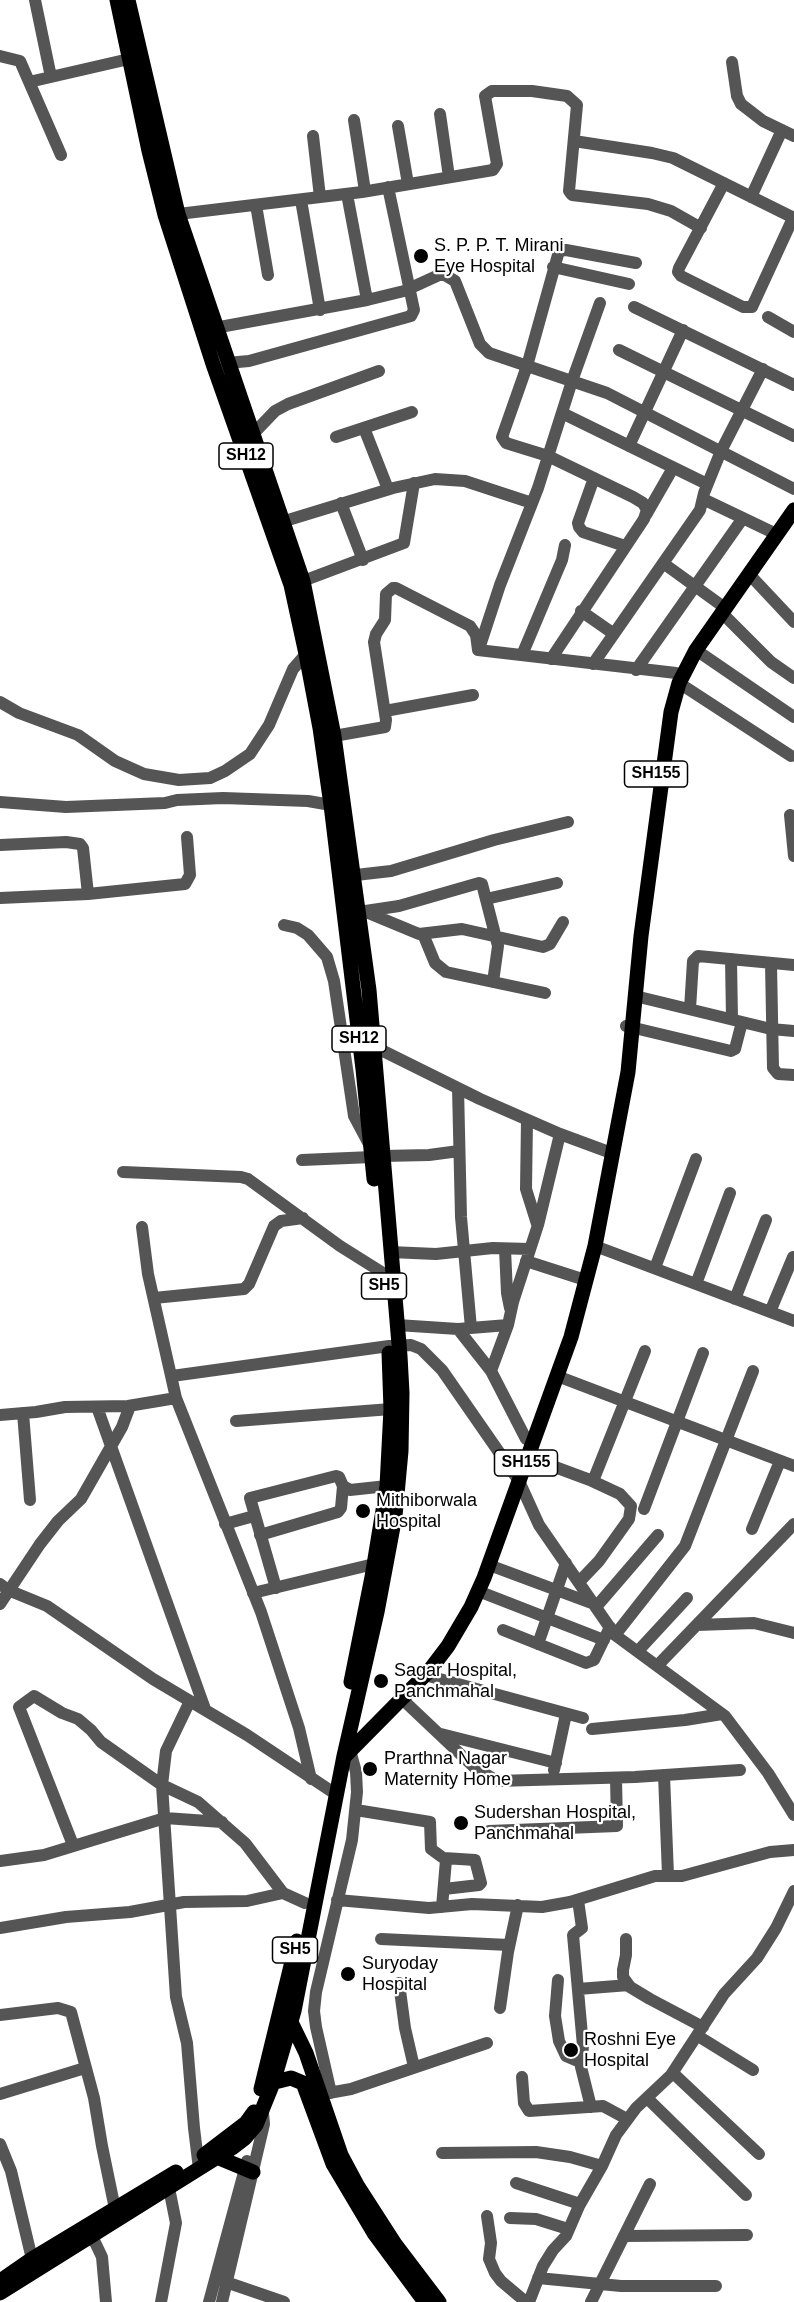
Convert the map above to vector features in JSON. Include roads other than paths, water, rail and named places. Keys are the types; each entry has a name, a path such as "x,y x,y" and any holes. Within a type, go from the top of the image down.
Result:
{"main road":[{"name":"SH12","path":"117,0 129,60 172,215 297,583 306,654 331,805 354,914 354,992 366,1043 365,1087"},
{"path":"129,0 172,215"},
{"path":"209,329 227,363 253,434 277,523"},
{"name":"SH155","path":"344,1748 432,1657 449,1634 466,1601 516,1478 528,1457 571,1337 595,1246 623,1084 638,892 667,707 685,657 734,591 794,501"},
{"name":"SH155","path":"734,591 749,574 794,510"},
{"path":"297,583 334,736 347,876"},
{"name":"SH155","path":"629,1026 635,996 677,678 721,609"},
{"path":"0,2281 115,2208 199,2164 218,2157 246,2138 261,2102 289,2014 333,1793 377,1612 395,1516 401,1451 402,1393 393,1345 397,1325 390,1252 375,1153 378,1113 366,1043 369,990 354,914"},
{"name":"SH5","path":"344,1748 387,1486 391,1409 393,1345 383,1273 375,1153 365,1087"},
{"name":"SH155","path":"344,1748 402,1699 425,1675 448,1646 478,1591 489,1565 526,1439 579,1278 606,1151 617,1113"},
{"name":"SH5","path":"289,2014 305,1904 333,1793"},
{"path":"289,2014 325,2094 341,2155 357,2185 395,2244 439,2302"},
{"path":"0,2293 169,2188 246,2123 261,2102 291,2078 303,2083 333,2164 374,2233 425,2302"},
{"path":"218,2157 249,2171"}],"street":[{"path":"35,0 51,77"},
{"path":"0,56 20,61 61,155"},
{"path":"29,82 129,60"},
{"path":"732,62 736,96 741,104 763,121 794,136"},
{"path":"172,215 347,194 493,170 498,164 485,99 487,93 532,91 567,96 577,105 569,191 572,195 648,204 671,211 700,228"},
{"path":"440,114 448,177"},
{"path":"354,120 364,191"},
{"path":"398,126 408,184"},
{"path":"752,197 782,130"},
{"path":"313,136 320,197"},
{"path":"574,141 673,158 724,183 793,218 752,307 747,308 680,275 679,268 724,183"},
{"path":"227,363 249,361 411,316 414,310 388,187"},
{"path":"347,194 367,300"},
{"path":"301,200 320,310"},
{"path":"256,205 268,275"},
{"path":"636,263 562,250 557,254 527,366 502,440 548,456 643,503 647,510 646,515"},
{"path":"553,267 629,284"},
{"path":"209,329 367,300 409,289 439,275 451,277 455,281 484,349 607,393 794,489"},
{"path":"479,650 600,303"},
{"path":"634,307 794,385"},
{"path":"768,317 794,332"},
{"path":"629,446 683,330"},
{"path":"620,350 794,436"},
{"path":"593,664 700,510 707,484 721,451 763,369"},
{"path":"253,434 275,411 288,404 380,371"},
{"path":"336,437 412,412"},
{"path":"562,413 707,484"},
{"path":"364,428 388,489"},
{"path":"551,659 646,515 673,468"},
{"path":"594,478 578,523 579,527 583,532 625,546"},
{"path":"277,523 388,489 435,479 454,479 532,503"},
{"path":"297,583 404,543 414,483"},
{"path":"703,499 772,532"},
{"path":"341,503 363,560"},
{"path":"636,670 743,518"},
{"path":"522,655 562,560 565,545"},
{"path":"663,563 695,586 721,609 771,662 794,678"},
{"path":"749,574 794,622"},
{"path":"334,736 382,728 386,724 374,642 385,620 384,600 389,589 396,588 470,626 474,629 479,650"},
{"path":"581,611 614,634"},
{"path":"479,650 636,670 677,678 791,756"},
{"path":"696,651 794,717"},
{"path":"0,702 19,713 78,735 115,761 144,774 179,780 210,778 232,767 250,754 269,725 292,669 306,654"},
{"path":"385,711 473,695"},
{"path":"0,802 66,807 223,798 308,801 331,805"},
{"path":"790,815 794,856"},
{"path":"347,876 408,867 494,840 568,822"},
{"path":"0,898 88,894 185,884 190,875 187,837"},
{"path":"0,845 66,842 80,844 83,848 88,894"},
{"path":"354,914 399,906 476,882 482,884 497,937 493,982"},
{"path":"486,899 557,883"},
{"path":"354,914 423,934 462,929 548,946 563,922"},
{"path":"284,925 308,934 327,957 334,981 354,1116 375,1153"},
{"path":"423,934 439,968 446,972 545,993"},
{"path":"690,1010 695,958 702,956 794,965"},
{"path":"629,1026 731,1051 735,1049 737,1021 731,959"},
{"path":"771,964 771,1029 774,1071 794,1075"},
{"path":"635,996 771,1029 794,1031"},
{"path":"366,1043 527,1120 606,1151"},
{"path":"458,1088 465,1328 491,1371 526,1439"},
{"path":"527,1120 526,1189 538,1225"},
{"path":"491,1371 508,1325 538,1225 560,1134"},
{"path":"302,1160 375,1153 429,1155 459,1150"},
{"path":"655,1268 696,1159"},
{"path":"123,1172 241,1177 262,1188 339,1246 383,1273"},
{"path":"696,1284 730,1193"},
{"path":"154,1298 244,1289 249,1284 274,1226 281,1221 303,1218"},
{"path":"735,1299 766,1220"},
{"path":"142,1227 148,1274 176,1398 253,1593 298,1728 311,1779"},
{"path":"595,1246 794,1321"},
{"path":"505,1249 507,1293 511,1312"},
{"path":"390,1252 436,1254 464,1250 505,1249 528,1255 579,1278"},
{"path":"770,1312 793,1257"},
{"path":"397,1325 465,1328 508,1325"},
{"path":"172,1376 393,1345 411,1344 429,1354 516,1478 539,1525 595,1606 610,1634"},
{"path":"593,1481 645,1351"},
{"path":"644,1509 703,1353"},
{"path":"503,1630 591,1663 610,1634 685,1546 753,1371"},
{"path":"557,1376 794,1466"},
{"path":"0,1415 65,1407 130,1406 176,1398"},
{"path":"0,1604 4,1587 58,1521 81,1499 122,1427 130,1406"},
{"path":"97,1407 205,1710"},
{"path":"236,1420 391,1409"},
{"path":"23,1413 30,1500"},
{"path":"528,1457 593,1481 620,1494 628,1502 631,1511 629,1519 599,1561 579,1582"},
{"path":"752,1528 780,1461"},
{"path":"260,1535 339,1512 343,1486 339,1477 252,1496 250,1501 254,1516 276,1588"},
{"path":"343,1486 350,1490 387,1486"},
{"path":"225,1524 254,1516"},
{"path":"658,1665 794,1524"},
{"path":"595,1606 658,1535"},
{"path":"538,1644 566,1563"},
{"path":"253,1593 374,1564"},
{"path":"489,1565 595,1606"},
{"path":"4,1587 47,1606 153,1679 247,1735 333,1793"},
{"path":"478,1591 548,1618 610,1634 658,1665 722,1714 768,1773 794,1815"},
{"path":"638,1651 687,1598"},
{"path":"697,1625 754,1623 794,1633"},
{"path":"425,1675 583,1718"},
{"path":"73,1845 19,1707 34,1696 62,1713 78,1719 101,1742 162,1785 198,1802 257,1856 283,1893 305,1904"},
{"path":"402,1699 475,1768 497,1781 616,1778 740,1770"},
{"path":"190,1701 166,1751 162,1785 176,1997 187,2043 199,2164"},
{"path":"552,1780 566,1714"},
{"path":"592,1729 722,1714"},
{"path":"440,1734 556,1763"},
{"path":"344,1748 356,1772 356,1810 352,1840 316,1992 315,2015 325,2094 487,2043"},
{"path":"664,1775 668,1875"},
{"path":"489,1831 617,1826 616,1778"},
{"path":"356,1810 428,1820 432,1825 431,1849 444,1858 477,1862 480,1885 444,1889"},
{"path":"0,1861 44,1855 165,1818 222,1822"},
{"path":"337,1900 429,1908 472,1904 542,1907 578,1900 656,1875 682,1876 770,1852 794,1850"},
{"path":"442,1907 446,1865 444,1858"},
{"path":"487,2216 489,2259 495,2273 501,2281 528,2302 537,2278 553,2250 566,2236 616,2135 627,2119 673,2073 724,1994 762,1951 794,1891"},
{"path":"0,1928 34,1921 130,1912 184,1902 247,1901 283,1893"},
{"path":"578,1900 582,1928 573,1935 583,2046 580,2062 591,2107"},
{"path":"500,2008 509,1945 518,1905"},
{"path":"381,1938 509,1945"},
{"path":"626,1939 623,1977 629,1985 700,2031 753,2070"},
{"path":"558,1980 555,2016 559,2041 566,2056 580,2062"},
{"path":"399,1983 405,2028 414,2067"},
{"path":"578,1989 629,1985"},
{"path":"0,2015 58,2008 71,2012 94,2098 115,2208"},
{"path":"289,2014 315,2015"},
{"path":"0,2094 85,2068"},
{"path":"673,2073 759,2154"},
{"path":"522,2077 524,2103 529,2111 607,2107 627,2119"},
{"path":"647,2098 746,2195"},
{"path":"209,2302 221,2280 249,2171 264,2124 261,2102"},
{"path":"0,2144 11,2172 32,2259"},
{"path":"442,2153 536,2152 570,2157 602,2166"},
{"path":"516,2183 580,2204"},
{"path":"591,2302 650,2184"},
{"path":"161,2302 176,2223 169,2188"},
{"path":"510,2218 536,2219 568,2229"},
{"path":"624,2236 747,2235"},
{"path":"92,2236 102,2257 106,2302"},
{"path":"537,2278 599,2285 716,2286"},
{"path":"221,2280 222,2302"},
{"path":"221,2280 284,2302"}],"place":[{"name":"S. P. P. T. Mirani Eye Hospital","path":"421,256"},
{"name":"Mithiborwala Hospital","path":"363,1511"},
{"name":"Sagar Hospital, Panchmahal","path":"381,1681"},
{"name":"Prarthna Nagar Maternity Home","path":"370,1769"},
{"name":"Sudershan Hospital, Panchmahal","path":"461,1823"},
{"name":"Suryoday Hospital","path":"348,1974"},
{"name":"Roshni Eye Hospital","path":"571,2050"}]}
